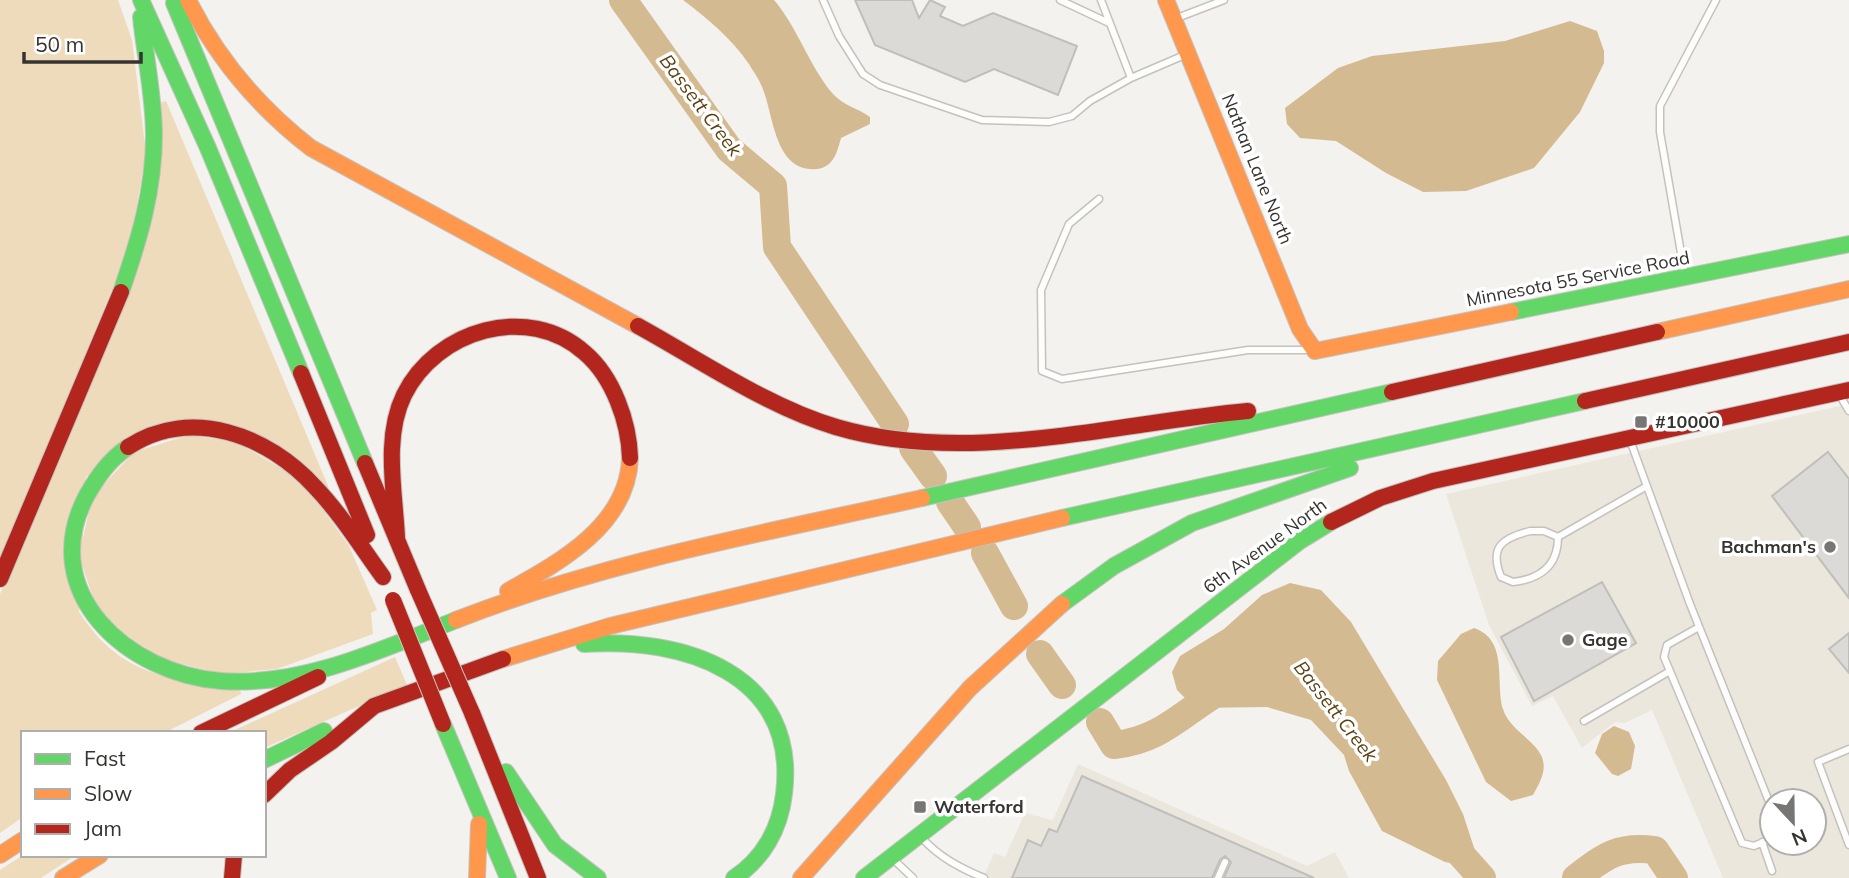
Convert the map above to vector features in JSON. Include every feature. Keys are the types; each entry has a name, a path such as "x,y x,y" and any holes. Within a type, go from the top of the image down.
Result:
{"main road":[{"path":"139,0 213,161 479,814 508,878"},
{"path":"0,579 106,332 142,233 150,193 154,134 139,0"},
{"path":"172,0 538,878"},
{"path":"188,0 199,23 247,90 311,148 761,396 838,427 923,439 992,439 1026,437 1186,415 1311,408"},
{"name":"Nathan Lane North","path":"1166,0 1190,53 1300,329 1315,351"},
{"name":"Minnesota 55 Service Road","path":"1315,351 1849,244"},
{"path":"205,731 358,657 506,601 640,561 1849,289"},
{"path":"397,538 395,448 399,411 422,368 446,344 461,336 500,325 536,329 576,346 610,384 622,415 630,451 629,477 616,505 592,535 576,548 526,581 453,620"},
{"path":"266,759 374,706 508,656 610,626 769,585 1849,342"},
{"name":"6th Avenue North","path":"864,878 1289,549 1342,514 1398,490 1843,391"},
{"path":"358,657 263,680 194,678 153,666 118,644 88,610 75,572 72,546 77,517 85,495 100,472 133,443 174,429 221,430 266,447 304,475 333,504 383,577"},
{"path":"801,878 961,695 1036,621 1100,575 1171,533 1211,515 1458,429"},
{"path":"508,656 614,641 671,646 709,659 755,691 782,738 788,782 778,824 766,847 734,878"},
{"path":"266,792 289,770 331,742 374,706"},
{"path":"486,748 514,783 555,845 598,878"},
{"path":"477,878 479,814"},
{"path":"0,855 21,841"},
{"path":"63,878 97,857"},
{"path":"232,878 234,857"}],"lane":[{"path":"823,0 839,36 863,74 880,85 982,120 1049,122 1072,116 1090,101 1131,78 1190,53"},
{"path":"1060,0 1109,23"},
{"path":"1101,0 1131,78"},
{"path":"1175,19 1224,0"},
{"path":"1686,277 1660,132 1660,106 1716,0"},
{"path":"1099,199 1069,225 1041,290 1042,371 1062,379 1248,349 1315,351"},
{"path":"1843,391 1849,411"},
{"path":"1629,438 1699,627 1763,787"},
{"path":"1558,537 1647,486"},
{"path":"1544,531 1558,537 1558,550 1552,565 1539,575 1513,582 1502,577 1495,561 1498,547 1510,536 1544,531"},
{"path":"1699,627 1667,645 1664,657 1742,843 1754,846 1758,844"},
{"path":"1584,721 1670,671"},
{"path":"1849,749 1818,762 1849,845"},
{"path":"918,834 933,850 961,869 984,878"},
{"path":"889,856 913,878"},
{"path":"1767,857 1772,871"},
{"path":"1217,878 1225,862"}],"shaded area":[{"path":"0,0 118,0 132,40 146,153 130,246 0,559"},
{"path":"166,101 329,488 200,420 86,477 79,612 113,651 130,663 169,677 240,689 241,694 168,731 21,731 21,818 0,833 0,594 129,291 159,103"},
{"path":"1849,404 1849,878 1723,878 1652,710 1625,723 1615,722 1582,748 1553,696 1532,706 1489,625 1446,494"},
{"path":"189,435 236,442 301,480 349,546 377,610 371,613 373,634 277,669 221,674 147,655 98,612 79,556 92,497 134,452"},
{"path":"395,657 407,685 266,747 266,731 232,731"},
{"path":"1078,764 1307,866 1335,852 1349,878 983,878 994,853 1005,857 1025,813 1053,820"},
{"path":"21,856 73,857 41,878 0,878 0,870"}],"water":[{"path":"683,0 774,0 833,94 870,117 870,124 841,138 834,158 823,168 803,168 792,162 778,140 762,87 749,64 718,29"},
{"path":"1570,21 1597,31 1604,51 1604,63 1580,112 1534,168 1466,191 1423,192 1386,173 1336,141 1300,138 1287,124 1285,108 1338,68 1372,56 1505,41"},
{"path":"1290,583 1321,590 1351,622 1446,780 1463,814 1481,869 1445,862 1382,831 1349,771 1344,755 1311,720 1267,707 1195,708 1177,690 1172,672 1180,656 1224,629 1262,595"},
{"path":"1474,628 1485,634 1496,652 1501,698 1506,716 1532,743 1543,760 1542,776 1533,795 1511,801 1486,782 1437,680 1438,661 1461,634"},
{"path":"1614,726 1629,732 1635,746 1631,769 1618,776 1612,774 1595,753 1602,734"}],"building":[{"path":"855,0 912,0 919,18 930,0 945,7 940,16 963,26 993,13 1077,46 1058,95 994,69 965,82 875,45"},
{"name":"Bachman's","path":"1828,452 1849,479 1849,598 1772,496"},
{"name":"Gage","path":"1602,582 1636,643 1534,701 1501,637"},
{"path":"1849,633 1849,673 1829,649"},
{"path":"1082,776 1314,878 1224,878 1231,862 1225,856 1220,860 1212,878 1012,878 1028,840 1041,846 1049,829 1057,832"}],"waterway":[{"name":"Bassett Creek","path":"623,0 729,149 773,186 777,247 895,424"},
{"name":"Bassett Creek","path":"913,448 933,476"},
{"name":"Bassett Creek","path":"950,502 967,527"},
{"name":"Bassett Creek","path":"985,553 1014,606"},
{"name":"Bassett Creek","path":"1040,654 1062,685"},
{"name":"Bassett Creek","path":"1100,722 1114,745 1131,742 1160,731 1226,687"},
{"name":"Bassett Creek","path":"1449,841 1482,878"},
{"name":"Bassett Creek","path":"1576,878 1612,854 1631,849 1655,850 1674,878"}],"traffic: fast":[{"path":"141,0 208,148 301,373"},
{"path":"174,3 365,463"},
{"path":"121,292 144,215 153,156 153,106 141,17"},
{"path":"1511,312 1849,244"},
{"path":"922,498 1392,392"},
{"path":"1062,518 1585,401"},
{"path":"128,447 104,469 87,495 74,531 73,564 82,595 100,622 124,645 154,663 186,675 221,681 282,678 342,664 456,620"},
{"path":"1062,604 1114,566 1192,523 1350,468"},
{"path":"864,878 1300,541 1331,522"},
{"path":"584,644 622,643 659,647 695,656 727,671 753,692 773,719 784,753 782,807 774,831 762,852 734,878"},
{"path":"443,724 508,878"},
{"path":"266,759 324,731"},
{"path":"506,772 555,845 598,878"}],"traffic: slow":[{"path":"188,0 212,43 241,81 274,116 311,148 638,326"},
{"path":"1166,0 1300,329 1315,351 1511,312"},
{"path":"1657,332 1849,289"},
{"path":"508,591 569,554 604,522 617,503 626,482 630,458"},
{"path":"456,620 513,599 628,565 745,536 922,498"},
{"path":"503,659 610,626 1062,518"},
{"path":"801,878 970,688 1062,604"},
{"path":"477,878 479,824"},
{"path":"0,855 21,841"},
{"path":"63,878 97,857"}],"traffic: jam":[{"path":"0,579 121,292"},
{"path":"638,326 785,408 836,427 886,438 937,443 989,442 1094,432 1248,411"},
{"path":"397,538 392,447 404,395 419,372 438,354 460,340 485,331 511,327 537,329 562,337 585,353 604,374 618,401 630,458"},
{"path":"1392,392 1657,332"},
{"path":"1585,401 1849,342"},
{"path":"301,373 367,535"},
{"path":"1331,522 1380,498 1433,481 1849,390"},
{"path":"128,447 152,435 177,429 202,428 228,432 252,441 275,453 315,487 342,519 383,577"},
{"path":"365,463 418,590"},
{"path":"418,590 472,713"},
{"path":"393,600 443,724"},
{"path":"266,793 290,770 331,742 374,706 503,659"},
{"path":"205,731 318,677"},
{"path":"472,713 538,878"},
{"path":"232,878 234,857"}],"place":[{"name":"#10000","path":"1641,422"},
{"name":"Bachman's","path":"1830,547"},
{"name":"Gage","path":"1568,640"},
{"name":"Waterford","path":"920,807"}]}
